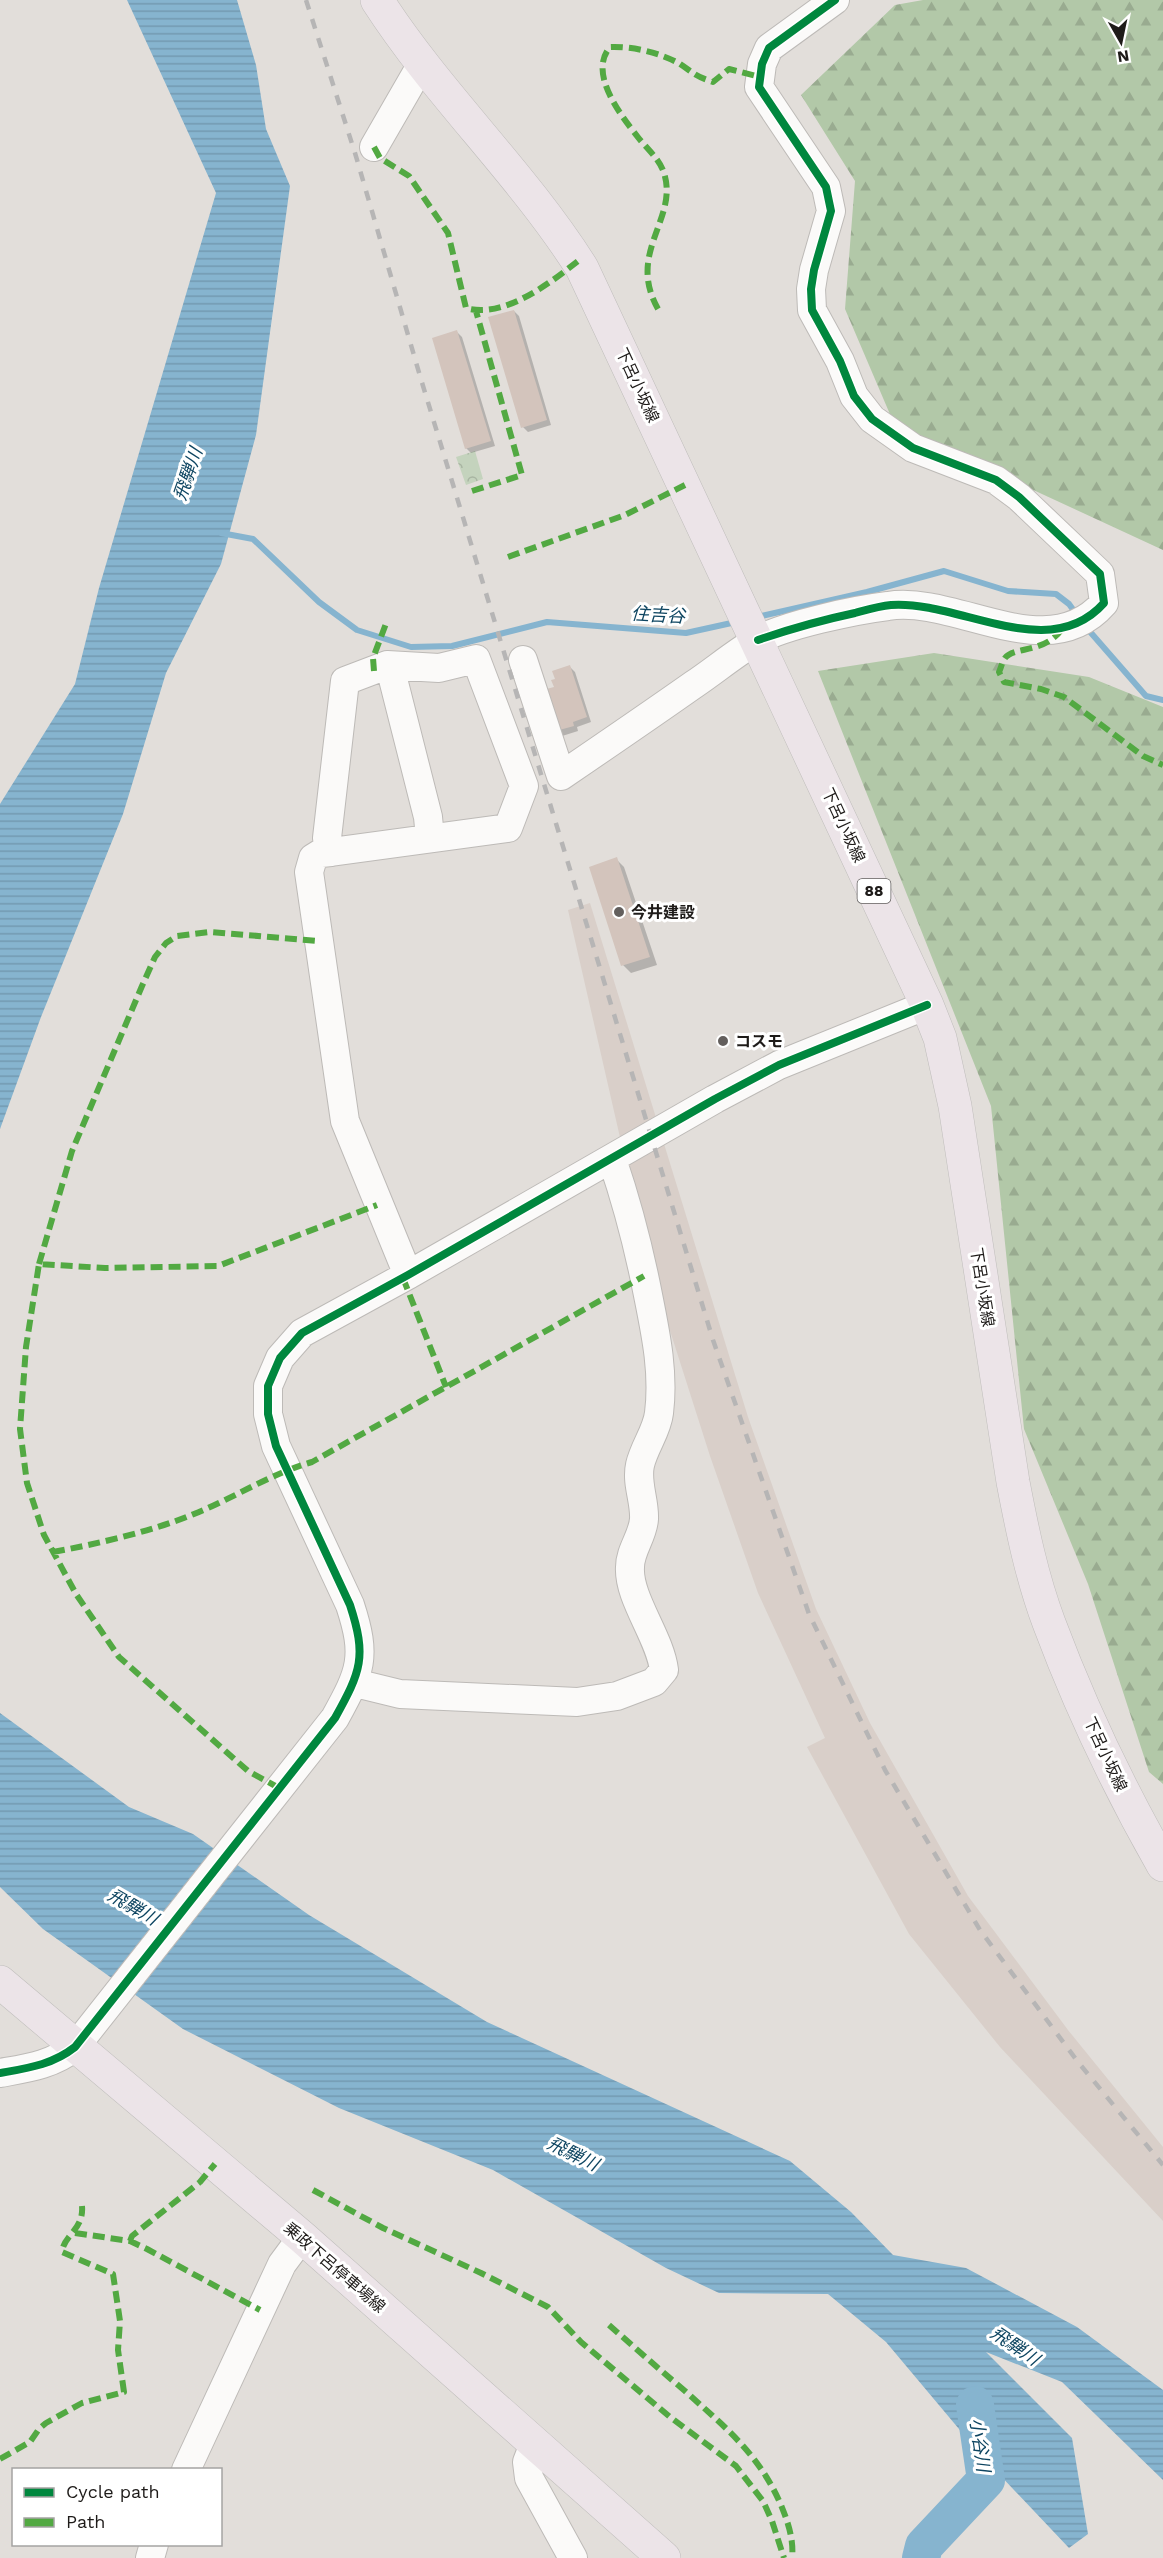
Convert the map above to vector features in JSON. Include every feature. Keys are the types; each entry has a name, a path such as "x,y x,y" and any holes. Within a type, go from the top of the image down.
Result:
{"main road":[{"name":"下呂小坂線","path":"377,0 423,62 547,215 582,268 927,1005 940,1038 955,1106 1024,1541 1048,1622 1107,1759 1163,1866"},
{"name":"乗政下呂停車場線","path":"0,1982 302,2237 664,2558"}],"street":[{"path":"523,660 561,776 758,640 798,626 889,605 922,605 986,622 1040,631 1062,629 1095,614 1104,603 1100,574 1019,497 996,480 913,448 872,419 854,396 840,361 812,310 811,289 814,270 831,211 826,187 759,87 762,64 769,48 835,0"},
{"path":"374,147 423,62"},
{"path":"331,852 327,838 345,681 392,666 438,668 476,659 524,786 507,828 430,838 331,852 321,853 313,858 309,872 345,1121 408,1275"},
{"path":"392,666 392,675 428,817 430,838"},
{"path":"0,2073 48,2064 75,2046 335,1718 355,1683 361,1660 359,1633 350,1605 276,1446 268,1414 268,1386 280,1358 302,1332 408,1275 780,1065 927,1005"},
{"path":"355,1683 400,1694 577,1702 617,1696 654,1682 664,1670 663,1658 635,1592 629,1569 644,1518 640,1471 659,1415 660,1362 627,1202 612,1159"},
{"path":"186,2468 282,2264 302,2237"},
{"path":"534,2444 528,2462 529,2478 573,2558"}],"shaded area":[{"path":"590,903 748,1417 816,1609 870,1723 968,1896 1068,2030 1163,2147 1163,2221 1000,2047 909,1934 807,1747 825,1738 758,1593 710,1456 665,1315 627,1168 568,910"}],"green space":[{"path":"923,0 1163,0 1163,550 895,426 845,309 855,181 801,95 895,5"},
{"path":"475,451 483,479 466,485 456,457"},
{"path":"934,653 1089,677 1163,707 1163,1784 1149,1772 1088,1584 1024,1429 991,1106 818,671"}],"water":[{"name":"飛騨川","path":"127,0 237,0 256,65 266,129 290,186 256,435 221,564 166,673 123,814 41,1017 0,1129 0,804 75,684 99,588 216,193"},
{"name":"飛騨川","path":"0,1713 129,1807 193,1834 309,1915 487,2022 790,2161 851,2212 893,2255 966,2268 1077,2327 1163,2390 1163,2480 1062,2382 986,2352 1072,2438 1088,2534 1069,2548 980,2454 886,2342 828,2294 719,2293 666,2268 493,2170 339,2108 183,2029 43,1929 0,1887"}],"building":[{"path":"514,310 547,420 521,428 488,317"},
{"path":"457,330 491,441 465,449 432,338"},
{"path":"570,665 587,717 573,722 574,726 552,732 539,691 554,687 551,680 555,679 552,671"},
{"name":"今井建設","path":"617,857 650,957 621,966 589,867"}],"waterway":[{"name":"住吉谷","path":"221,533 253,539 319,602 357,630 411,647 452,646 547,622 686,633 736,622"},
{"name":"住吉谷","path":"757,617 867,592 944,571 1008,591 1056,594 1069,604 1077,615"},
{"name":"住吉谷","path":"1085,626 1146,696 1163,700"},
{"name":"小谷川","path":"921,2558 924,2546 986,2480 975,2405"}],"railway":[{"path":"306,0 355,153 420,376 713,1340 809,1614 885,1770 980,1930 1078,2062 1163,2165"}],"marked path":[{"path":"658,309 650,289 648,270 650,253 665,206 667,190 664,173 656,158 615,105 604,81 604,57 610,47 628,48 664,57 713,82 729,69 760,77"},
{"path":"374,147 380,158 409,176 448,233 466,308 481,310 511,304 526,297 578,261"},
{"path":"472,491 522,475 476,311"},
{"path":"508,557 625,515 685,485"},
{"path":"374,671 373,658 387,621"},
{"path":"1062,629 1047,642 1009,654 1003,661 999,672 1004,682 1041,689 1064,697 1143,756 1163,765"},
{"path":"39,1264 72,1151 155,957 166,943 177,936 210,932 319,941"},
{"path":"279,1788 248,1771 119,1657 76,1594 44,1535 27,1483 20,1429 26,1347 39,1264 105,1268 218,1266 377,1205"},
{"path":"53,1552 161,1526 209,1508 281,1473 312,1462 644,1276"},
{"path":"403,1278 446,1387"},
{"path":"130,2241 132,2236 200,2182 215,2164"},
{"path":"313,2190 383,2228 548,2307 581,2342 670,2417 736,2466 763,2501 784,2558"},
{"path":"0,2459 30,2442 46,2423 82,2403 124,2392 118,2350 120,2321 113,2274 62,2252 66,2241 80,2221 82,2206"},
{"path":"75,2233 130,2241 260,2310"},
{"path":"609,2325 714,2417 752,2456 784,2511 791,2538 792,2558"}],"cycle path":[{"path":"758,640 794,628 891,605 917,606 945,611 1030,630 1057,629 1082,621 1104,603 1100,574 1019,497 996,480 913,448 872,419 854,396 840,361 812,310 811,289 814,270 831,211 826,187 759,87 762,64 769,48 835,0"},
{"path":"0,2073 49,2062 75,2047 335,1718 351,1688 359,1663 360,1651 350,1605 276,1446 268,1414 268,1386 280,1358 302,1333 715,1099 779,1065 927,1005"}],"place":[{"name":"今井建設","path":"619,912"},
{"name":"コスモ","path":"723,1041"}]}
